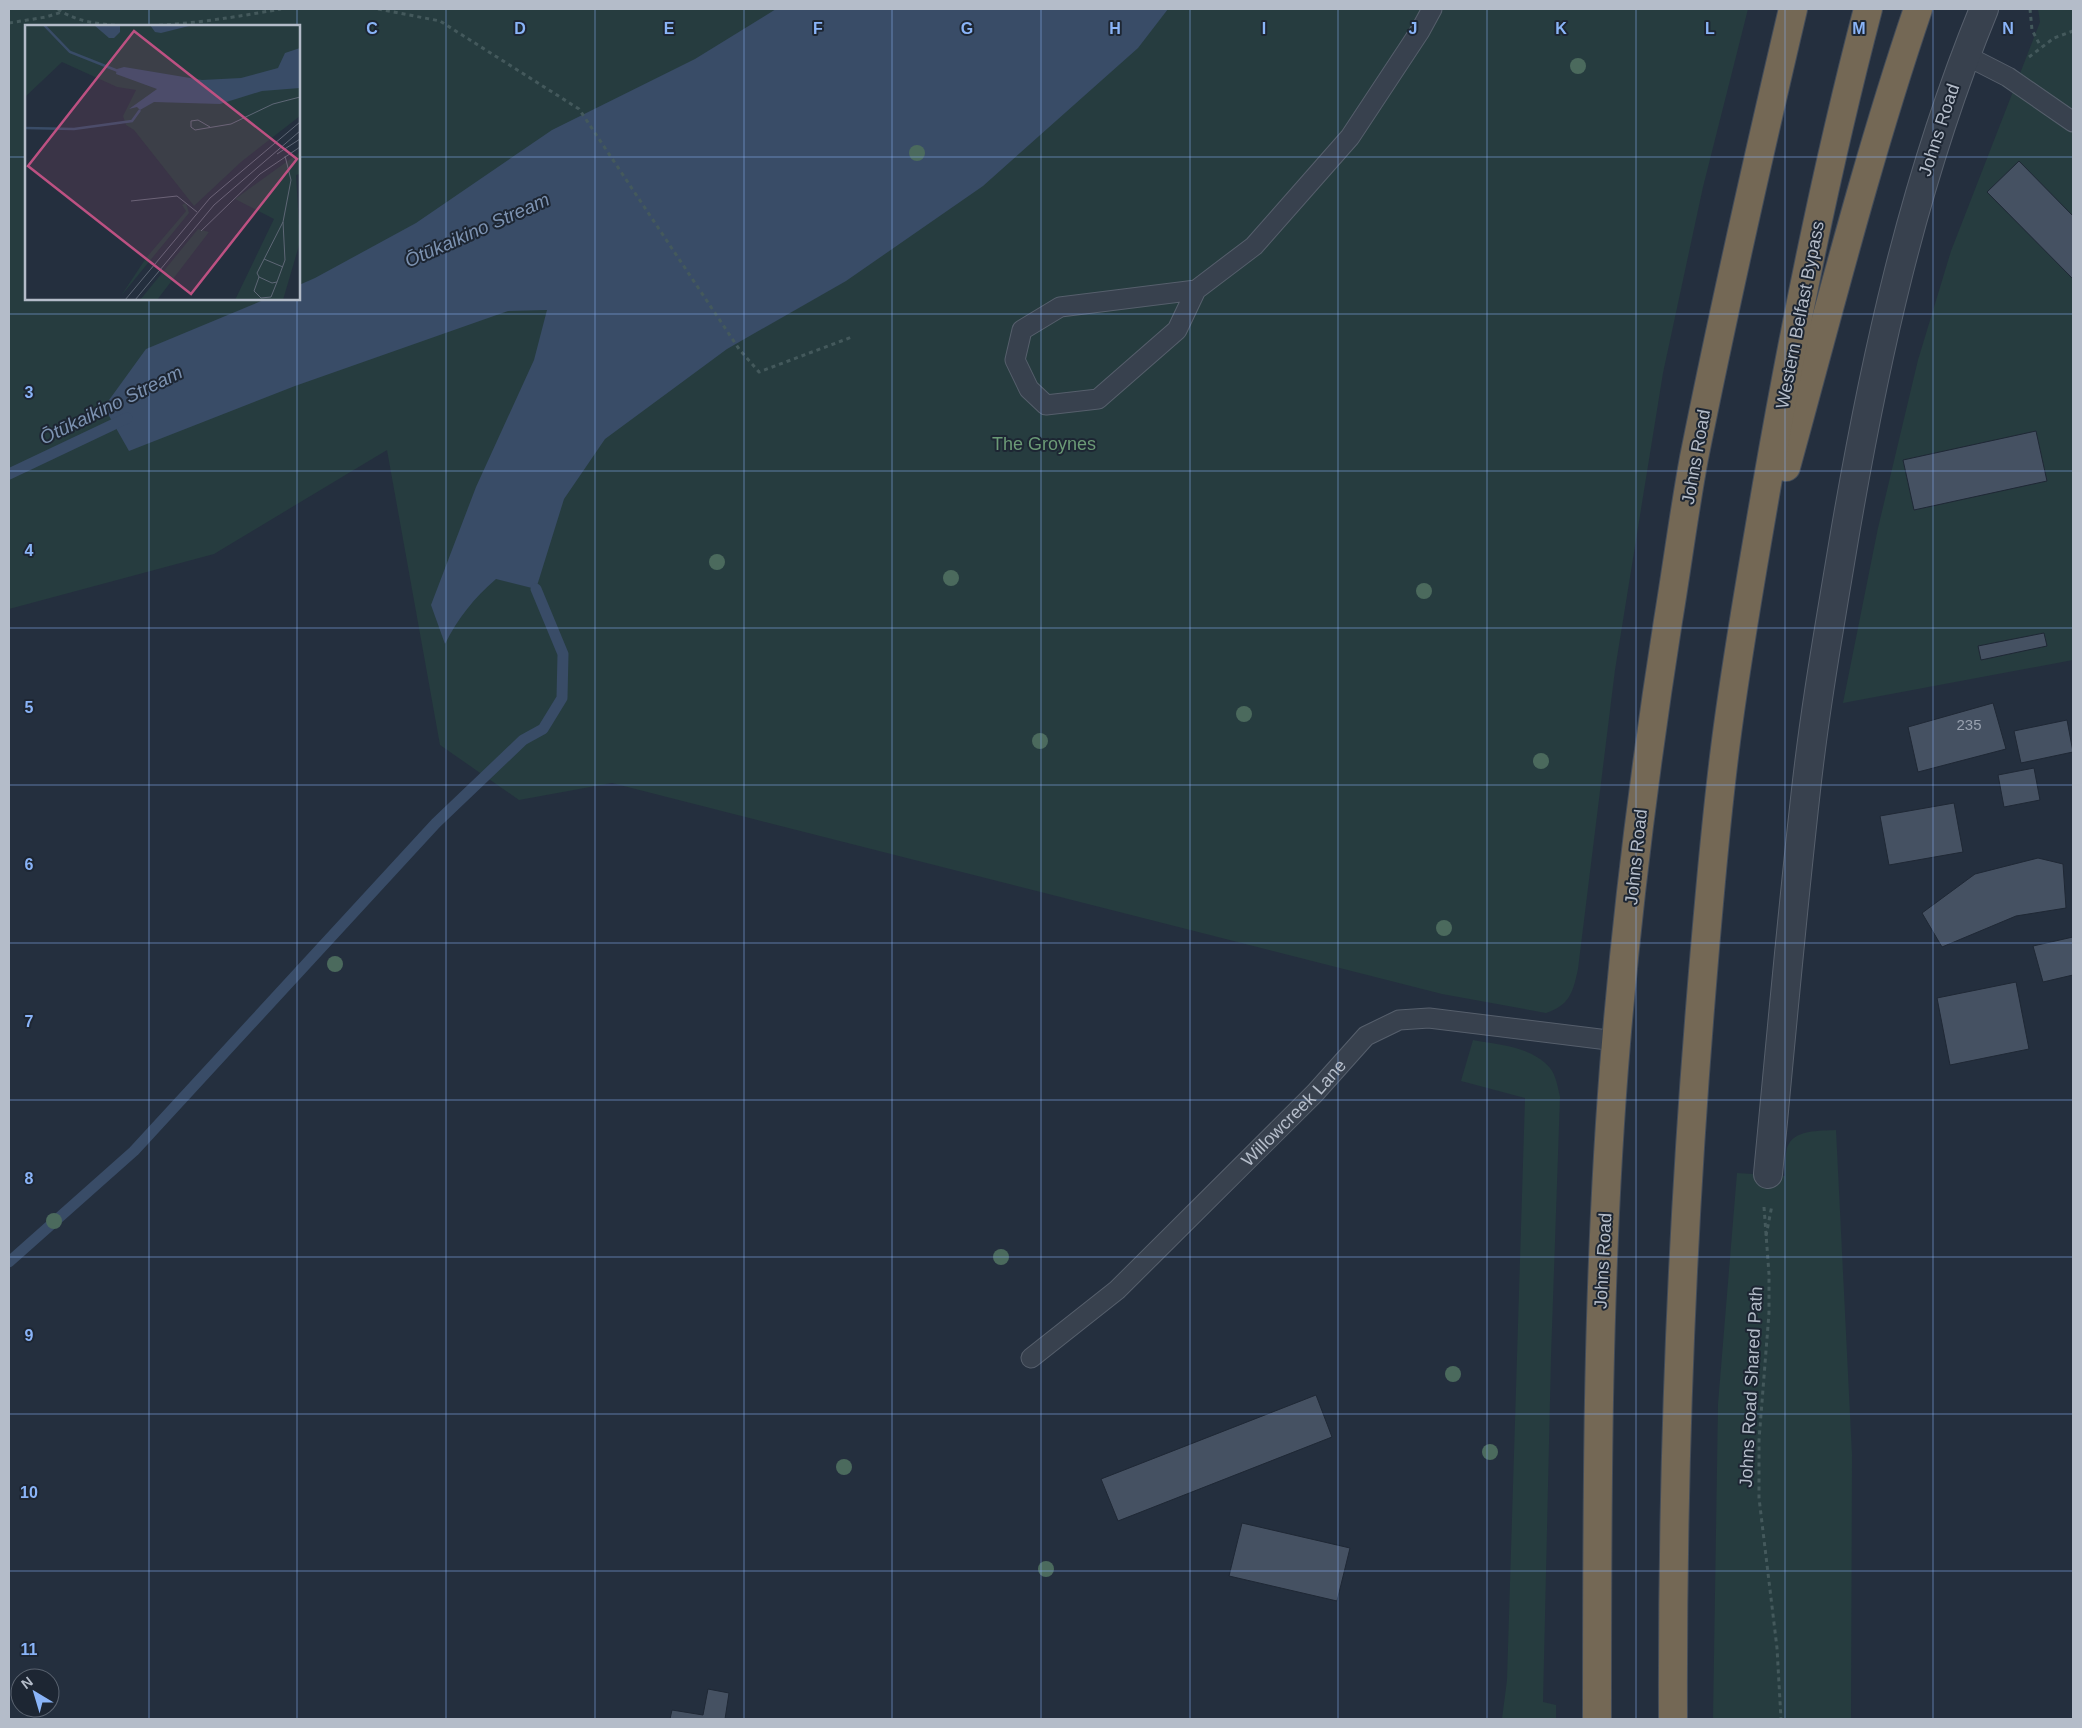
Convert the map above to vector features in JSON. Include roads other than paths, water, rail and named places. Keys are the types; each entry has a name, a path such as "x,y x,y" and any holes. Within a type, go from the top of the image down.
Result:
{"highway":[{"name":"Johns Road","path":"1597,1719 1597,1477 1602,1266 1616,1041 1635,852 1647,761 1693,462 1748,196 1793,9"},
{"name":"Western Belfast Bypass","path":"1743,623 1791,351 1847,89 1868,9"},
{"path":"1674,1719 1673,1593 1678,1374 1688,1159 1710,884 1725,750 1743,623 1865,182 1918,9"}],"street":[{"name":"Johns Road","path":"1768,1174 1805,796 1823,665 1852,491 1879,352 1909,226 1930,154 1965,55 1984,9"}],"lane":[{"path":"1196,290 1060,307 1022,330 1014,360 1029,390 1046,405 1098,399 1176,330 1196,290 1254,246 1350,137 1420,31 1432,9"},
{"path":"1965,55 2008,77 2073,122"},
{"name":"Willowcreek Lane","path":"1031,1358 1117,1290 1315,1093 1366,1036 1398,1020 1429,1018 1616,1041"}],"water":[{"path":"776,9 1168,9 1138,48 983,186 846,281 727,349 605,439 564,499 536,589 496,579 467,609 445,644 431,605 476,487 534,360 547,310 508,311 295,386 129,451 104,407 146,349 264,300 300,300 300,285 416,223 552,130 695,59"}],"waterway":[{"name":"Ōtūkaikino Stream","path":"9,474 127,418"},
{"path":"9,1262 134,1151 436,823 523,740 543,729 562,698 563,654 536,589"}],"park label":[{"name":"The Groynes","path":"1044,444"}]}
